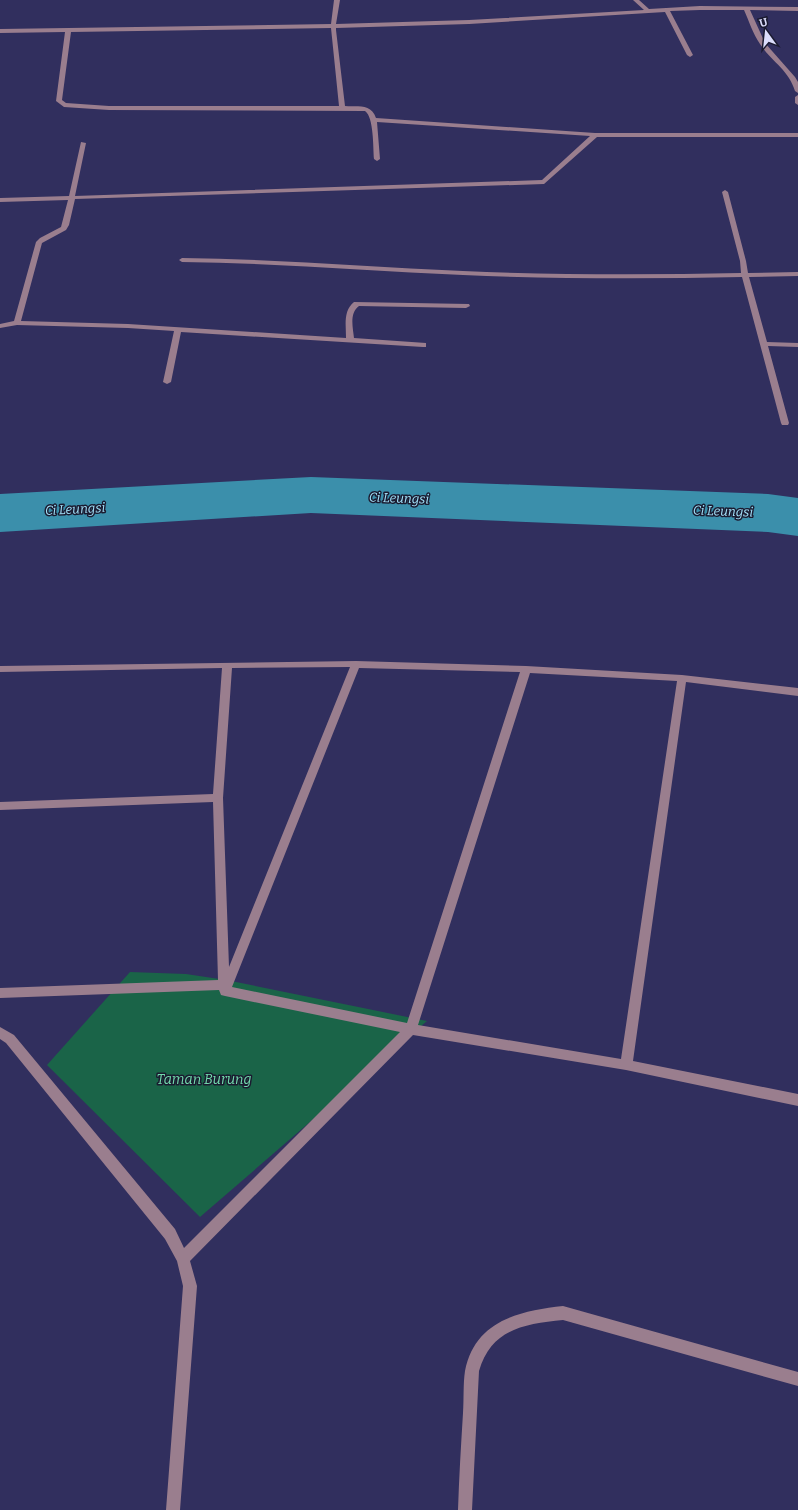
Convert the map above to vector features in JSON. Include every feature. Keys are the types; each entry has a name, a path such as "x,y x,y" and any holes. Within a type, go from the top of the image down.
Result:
{"street":[{"path":"337,0 333,30 342,108"},
{"path":"636,0 649,12"},
{"path":"727,0 731,8"},
{"path":"0,31 334,26 469,22 731,8 798,9"},
{"path":"746,8 763,43 790,73 797,84 798,91"},
{"path":"667,11 690,55"},
{"path":"68,30 59,101 64,105 109,108 366,109 372,112 374,120 377,160"},
{"path":"798,97 798,103"},
{"path":"374,120 595,135 798,135"},
{"path":"0,200 544,182 595,135"},
{"path":"16,323 39,242 65,227 82,143"},
{"path":"725,192 743,261 745,276 785,423"},
{"path":"182,260 246,260 465,273 680,277 798,274"},
{"path":"350,339 350,312 352,307 357,304 466,306"},
{"path":"0,326 16,323 128,326 350,339 423,345"},
{"path":"167,382 178,330"},
{"path":"764,344 798,345"},
{"path":"224,988 356,664"},
{"path":"0,669 356,664 526,669 682,678 798,692"},
{"path":"224,988 218,798 228,665"},
{"path":"183,1259 411,1028 526,669"},
{"path":"626,1066 682,678"},
{"path":"0,806 218,798"},
{"path":"0,993 224,988 411,1028 626,1066 798,1100"},
{"path":"0,1032 10,1039 170,1234 183,1259 190,1286 173,1510"},
{"path":"465,1510 472,1371 480,1350 492,1334 513,1322 535,1316 563,1313 798,1379"}],"green space":[{"name":"Taman Burung","path":"130,972 186,974 226,980 427,1021 200,1217 47,1065"}],"waterway":[{"name":"Ci Leungsi","path":"0,513 311,495 768,513 798,517"}]}
